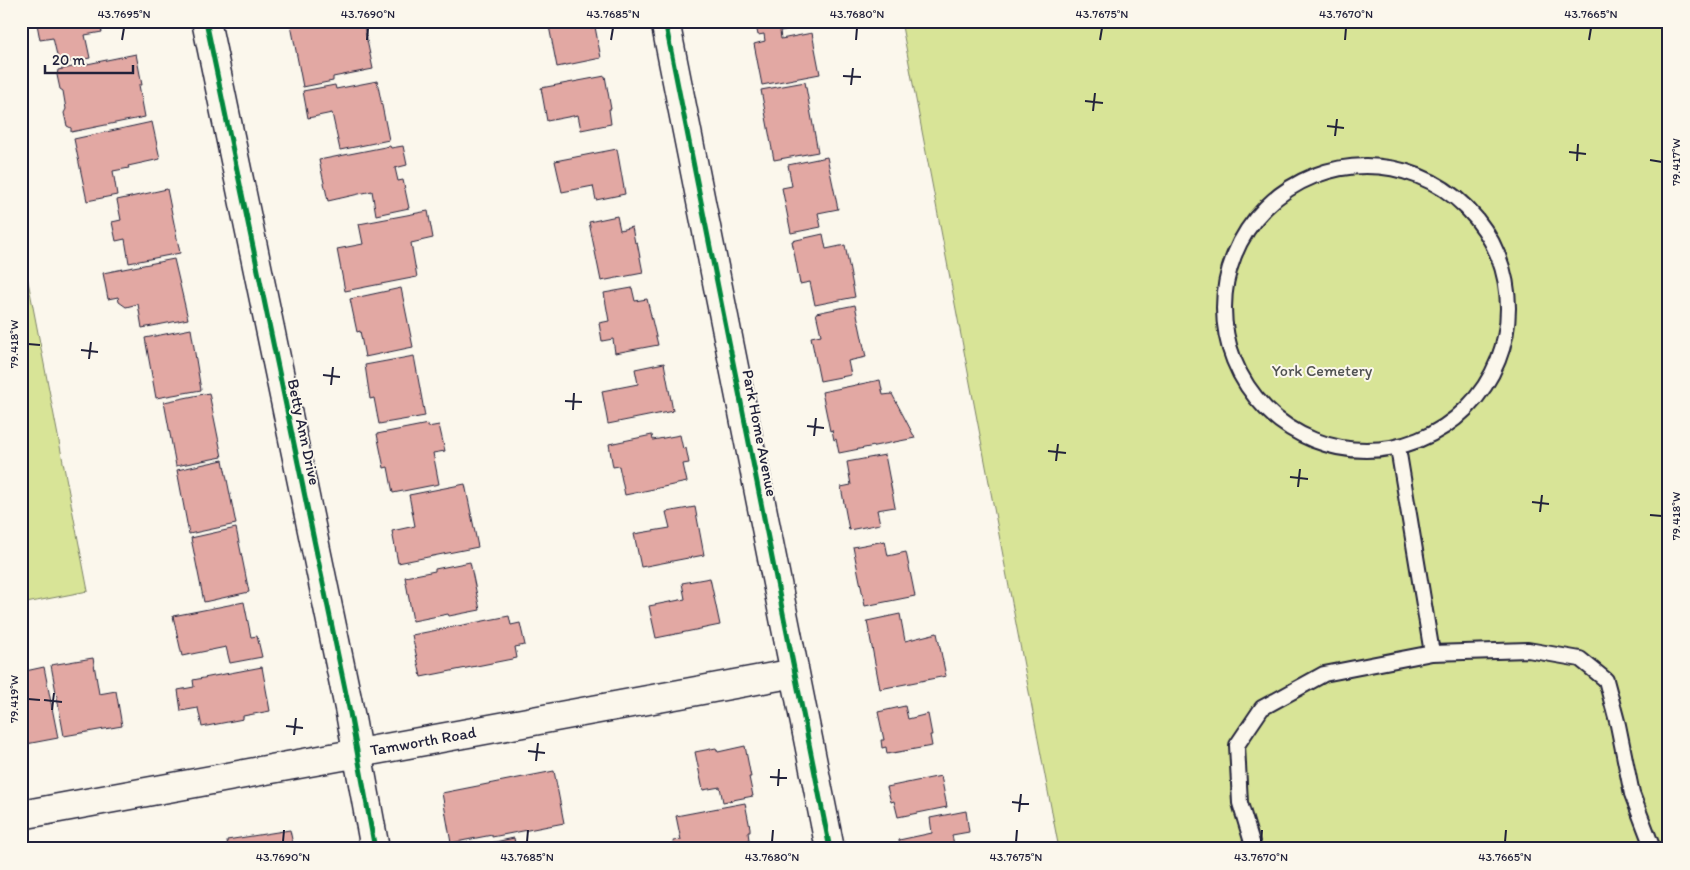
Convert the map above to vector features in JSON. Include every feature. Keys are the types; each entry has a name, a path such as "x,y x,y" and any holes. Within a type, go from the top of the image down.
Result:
{"street":[{"name":"Betty Ann Drive","path":"206,21 350,712 375,849"},
{"name":"Park Home Avenue","path":"665,21 830,849"},
{"name":"Tamworth Road","path":"21,815 795,673"}],"lane":[{"path":"1370,164 1414,173 1454,195 1485,229 1504,271 1508,317 1498,362 1475,401 1440,431 1398,448 1349,451 1302,437 1262,408 1235,367 1223,319 1227,270 1248,226 1283,191 1324,171 1370,164"},
{"path":"1398,448 1432,653"},
{"path":"1254,849 1240,803 1237,745 1262,708 1324,674 1432,653 1528,650 1580,659 1606,680 1618,725 1632,794 1653,849"}],"green space":[{"name":"York Cemetery","path":"901,21 1669,21 1669,849 1059,849"},
{"path":"21,245 88,591 21,604"}],"building":[{"path":"49,21 132,21 133,23 101,29 102,32 85,35 90,58 59,64 53,38 40,40 37,24"},
{"path":"311,21 363,21 373,69 333,77 333,81 303,87 291,25"},
{"path":"548,21 589,21 591,28 595,27 601,58 557,67"},
{"path":"755,21 787,21 789,29 780,31 781,39 812,33 820,74 762,85 754,44 765,41 764,34 758,35"},
{"path":"136,54 142,85 139,85 145,117 71,132 71,128 67,126 64,113 66,109 63,91 60,89 57,75 58,70"},
{"path":"605,76 611,109 609,109 611,124 581,130 578,115 547,121 541,88"},
{"path":"377,81 389,140 340,150 332,113 308,118 303,91 335,85 336,89"},
{"path":"805,82 818,152 774,160 761,90"},
{"path":"152,122 160,159 113,171 117,195 87,201 74,139"},
{"path":"390,146 391,148 403,146 407,165 395,168 398,181 403,180 409,208 376,215 372,191 328,201 319,160"},
{"path":"617,149 625,194 596,200 593,186 562,192 555,161"},
{"path":"827,157 838,209 818,213 821,227 791,233 782,188 792,186 788,165"},
{"path":"167,189 180,253 129,263 125,239 116,241 112,222 121,220 117,200"},
{"path":"428,211 433,238 411,243 417,277 345,291 337,249 363,244 359,224"},
{"path":"617,216 620,230 632,227 643,273 601,281 589,222"},
{"path":"823,234 826,249 845,245 855,297 815,305 810,282 800,284 792,241"},
{"path":"174,259 188,319 142,328 138,304 126,307 119,302 118,297 108,299 103,273"},
{"path":"401,288 413,347 365,357 360,331 357,332 350,299"},
{"path":"632,288 635,301 647,299 658,345 615,353 613,339 602,341 599,323 609,321 604,293"},
{"path":"855,305 866,357 848,361 851,375 820,381 811,337 821,335 816,313"},
{"path":"191,329 201,390 156,398 145,338"},
{"path":"414,356 425,416 379,424 374,398 370,399 365,365"},
{"path":"664,363 673,411 608,424 602,391 638,384 635,369"},
{"path":"880,380 883,395 892,394 915,438 839,453 836,439 834,440 832,430 830,431 822,392"},
{"path":"209,393 222,457 176,466 164,402"},
{"path":"428,424 428,427 439,425 445,451 433,453 439,484 393,493 388,467 384,468 377,434"},
{"path":"652,435 653,440 680,435 683,449 686,448 689,463 683,464 687,482 625,495 619,466 613,467 609,444"},
{"path":"885,455 895,507 877,510 880,524 849,530 841,487 851,485 847,462"},
{"path":"223,460 236,524 189,534 177,470"},
{"path":"465,484 478,547 398,563 392,531 415,526 409,495"},
{"path":"695,507 704,555 641,567 634,534 670,528 666,512"},
{"path":"236,528 249,592 204,602 191,538"},
{"path":"885,541 888,556 906,552 915,596 865,606 853,547"},
{"path":"470,562 480,610 413,621 405,577"},
{"path":"710,578 720,625 656,638 649,606 685,599 682,583"},
{"path":"244,602 251,637 257,636 262,657 230,663 226,647 182,656 173,616"},
{"path":"900,614 905,641 937,633 946,676 880,689 867,621"},
{"path":"509,616 511,625 520,623 525,645 515,647 517,658 421,677 412,635"},
{"path":"93,658 99,694 116,691 122,726 64,736 51,665"},
{"path":"44,667 58,738 21,745 21,672"},
{"path":"262,667 270,711 243,716 243,719 202,727 198,708 181,711 178,690 194,687 193,680"},
{"path":"905,706 908,719 928,714 932,746 887,754 886,747 882,748 881,740 884,740 878,712"},
{"path":"745,746 753,796 723,802 720,787 703,790 695,752 716,748 718,752"},
{"path":"554,771 564,823 451,843 442,793"},
{"path":"941,776 947,807 898,817 894,801 891,802 887,787"},
{"path":"745,803 750,828 750,832 748,832 750,848 675,849 673,841 681,840 676,816"},
{"path":"966,811 969,832 952,835 955,849 900,849 899,840 932,833 930,818"},
{"path":"290,830 294,849 228,849 227,840"},
{"path":"514,838 516,849 462,849"}],"cycle path":[{"path":"206,21 350,713 375,849"},
{"path":"665,21 830,849"}]}
